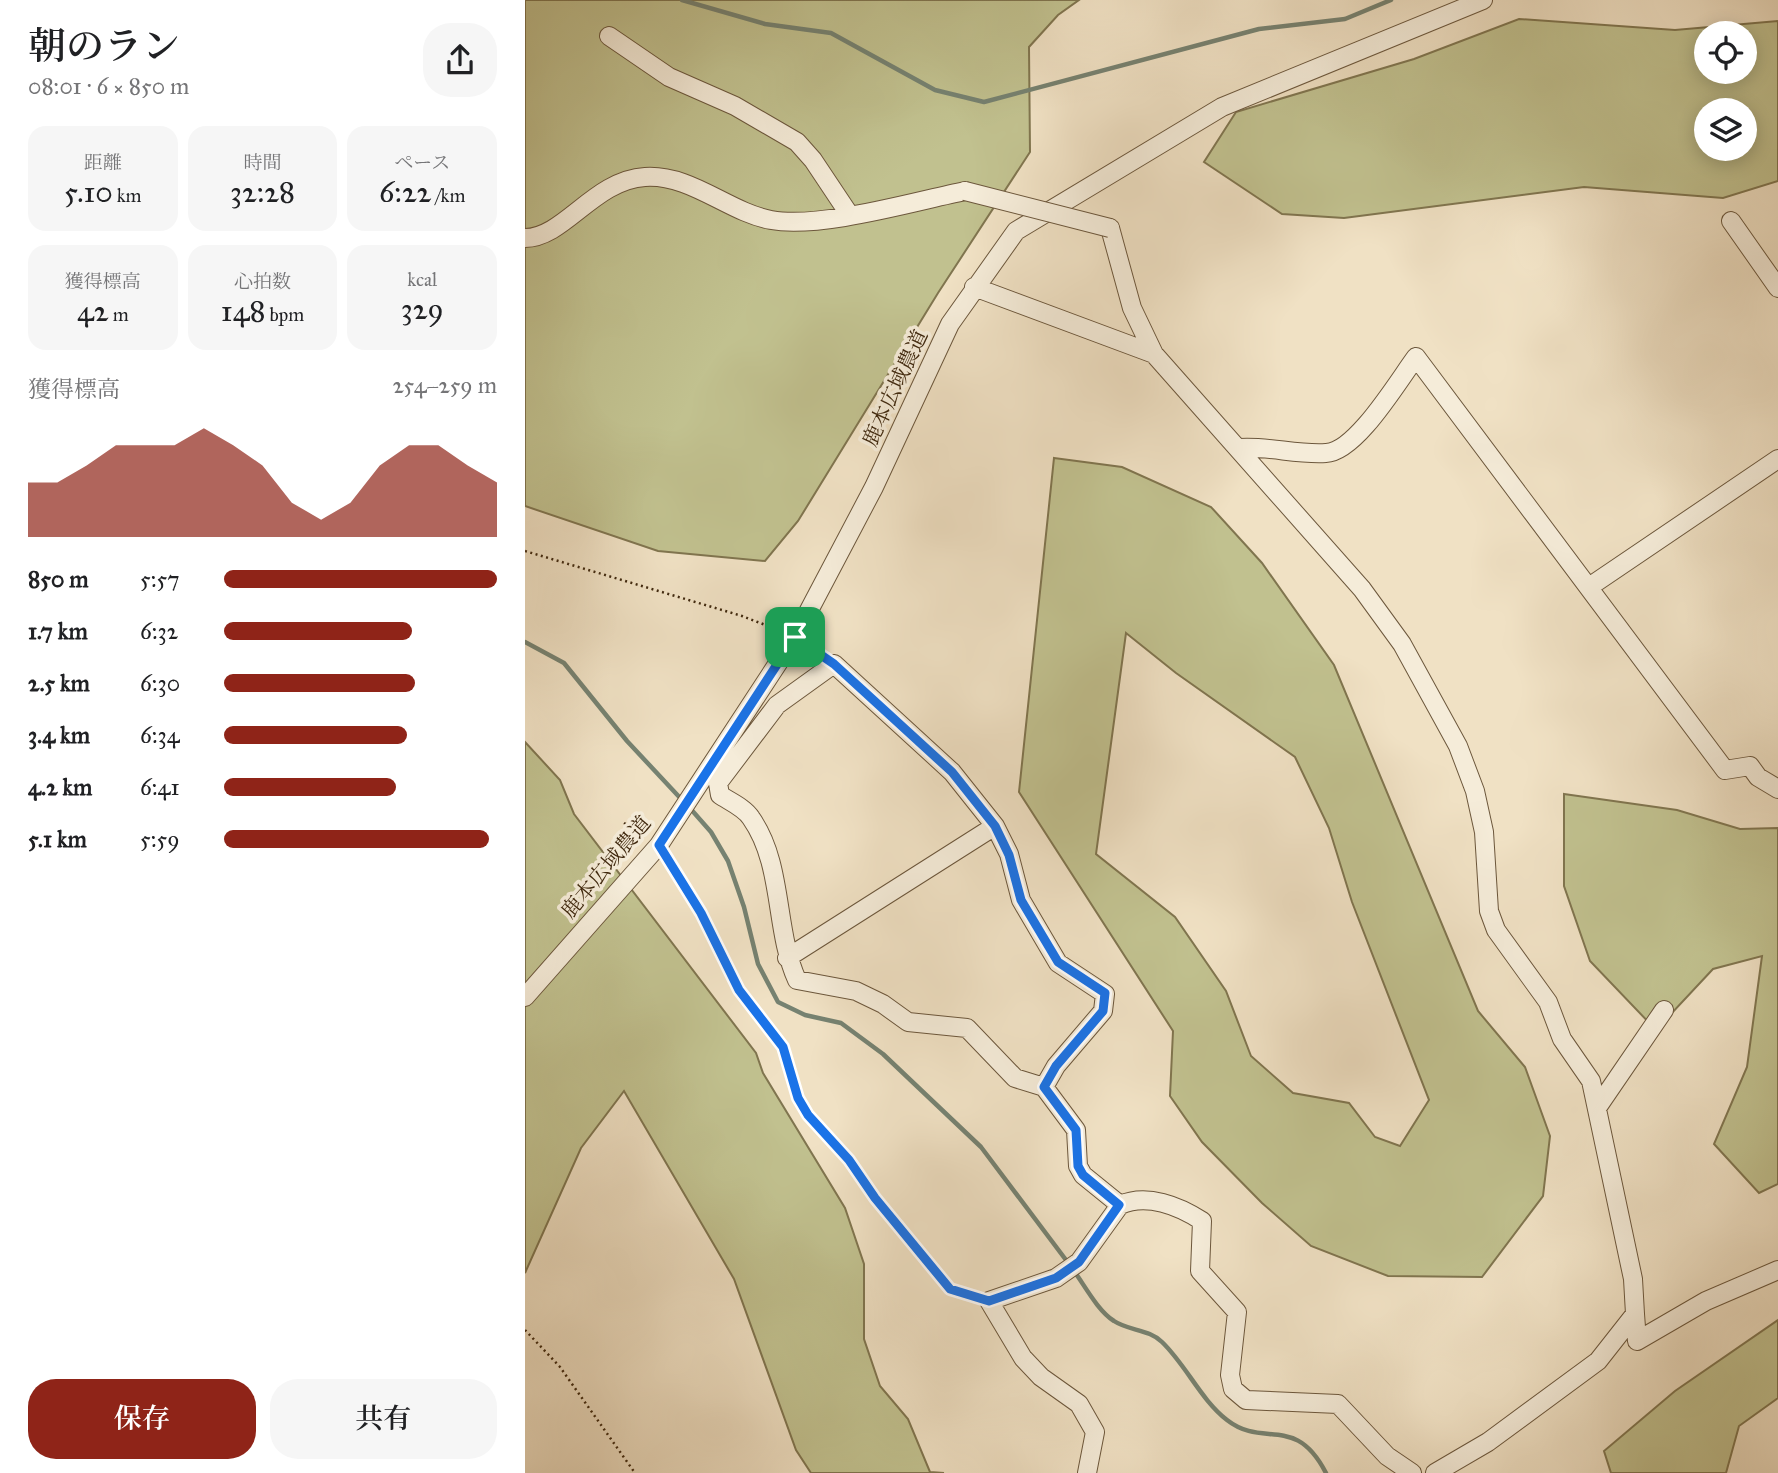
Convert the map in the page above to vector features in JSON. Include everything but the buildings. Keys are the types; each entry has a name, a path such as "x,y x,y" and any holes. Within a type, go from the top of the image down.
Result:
{"street":[{"name":"鹿本広域農道","path":"525,997 659,845 795,637 868,498 950,324 1016,231 1222,107 1483,0"},
{"path":"609,36 669,77 735,106 797,142 813,160 849,214"},
{"path":"525,238 539,238 600,191 622,181 646,177 673,180 768,220 807,223 965,191 1110,228 1132,309 1154,354 1362,589 1402,644 1458,746 1475,791 1488,854 1489,911 1496,930 1548,1002 1562,1040 1591,1081 1633,1279 1637,1341 1706,1300 1778,1270"},
{"path":"1731,221 1778,288"},
{"path":"974,287 1154,354"},
{"path":"1240,448 1260,446 1326,453 1338,451 1364,427 1416,357 1725,770 1750,766 1758,776 1778,789"},
{"path":"1589,587 1778,459"},
{"path":"1044,1087 1056,1066 1103,1011 1105,993 1058,962 1021,900 1009,855 995,826 952,772 834,664 777,705 718,783 720,795 750,816 764,847 775,879 787,958 797,980 856,991 883,1004 908,1022 967,1028 1015,1077 1044,1087 1076,1130 1078,1166 1083,1175 1119,1205"},
{"path":"787,958 902,882 995,826"},
{"path":"1597,1108 1664,1010"},
{"path":"1087,1473 1095,1432 1079,1404 1041,1377 1023,1358 989,1301 1056,1278 1079,1262 1119,1205 1149,1199 1186,1211 1202,1222 1200,1271 1237,1312 1230,1375 1233,1389 1246,1400 1338,1404 1387,1456 1412,1473"},
{"path":"1435,1473 1488,1441 1598,1361 1635,1314"}],"path":[{"path":"525,551 742,616 795,637 834,664"},
{"path":"624,823 659,845 701,913 739,990 783,1047 798,1098 808,1115 849,1160 875,1198 950,1289 989,1301"},
{"path":"525,1329 560,1367 635,1473"}],"green space":[{"path":"525,0 1079,0 1058,15 1029,47 1030,152 938,293 798,521 765,561 658,551 525,506"},
{"path":"1519,19 1675,30 1694,28 1694,84 1757,84 1757,23 1778,21 1778,181 1723,198 1584,187 1344,218 1282,214 1204,162 1236,112 1414,59"},
{"path":"1054,458 1122,467 1211,507 1262,563 1334,665 1478,1011 1525,1067 1550,1136 1543,1196 1482,1277 1388,1276 1311,1246 1262,1203 1202,1142 1170,1096 1173,1031 1019,792","holes":["1126,633 1176,673 1295,757 1329,828 1352,902 1429,1100 1400,1146 1375,1137 1349,1103 1293,1093 1251,1056 1226,991 1175,917 1096,854"]},
{"path":"525,742 560,780 574,814 756,1053 763,1073 845,1208 864,1264 864,1339 880,1386 908,1419 930,1472 944,1473 811,1473 796,1450 734,1279 624,1091 581,1148 525,1273"},
{"path":"1564,794 1677,810 1740,829 1778,828 1778,1184 1759,1193 1714,1144 1747,1067 1762,956 1713,969 1656,1030 1590,961 1564,886"},
{"path":"1778,1320 1778,1398 1739,1426 1726,1473 1611,1473 1604,1451 1675,1391"}],"waterway":[{"path":"682,0 765,24 831,33 935,90 984,102 1259,29 1345,19 1391,0"},
{"path":"525,642 564,663 627,741 683,801"},
{"path":"689,807 711,832 728,861 744,907 758,964 778,1002 805,1015 841,1023 883,1054 981,1147 1069,1264"},
{"path":"1074,1271 1108,1317 1162,1342 1209,1403 1227,1420 1254,1432 1279,1435 1303,1443 1326,1473"}],"route":[{"path":"795,637 834,664 952,772 995,826 1009,855 1021,900 1058,962 1105,993 1106,1004 1103,1011 1056,1066 1044,1087 1076,1130 1078,1166 1083,1175 1119,1205 1079,1262 1056,1278 989,1301 950,1289 875,1198 849,1160 808,1115 798,1098 783,1047 739,990 701,913 659,845 795,637"}]}
